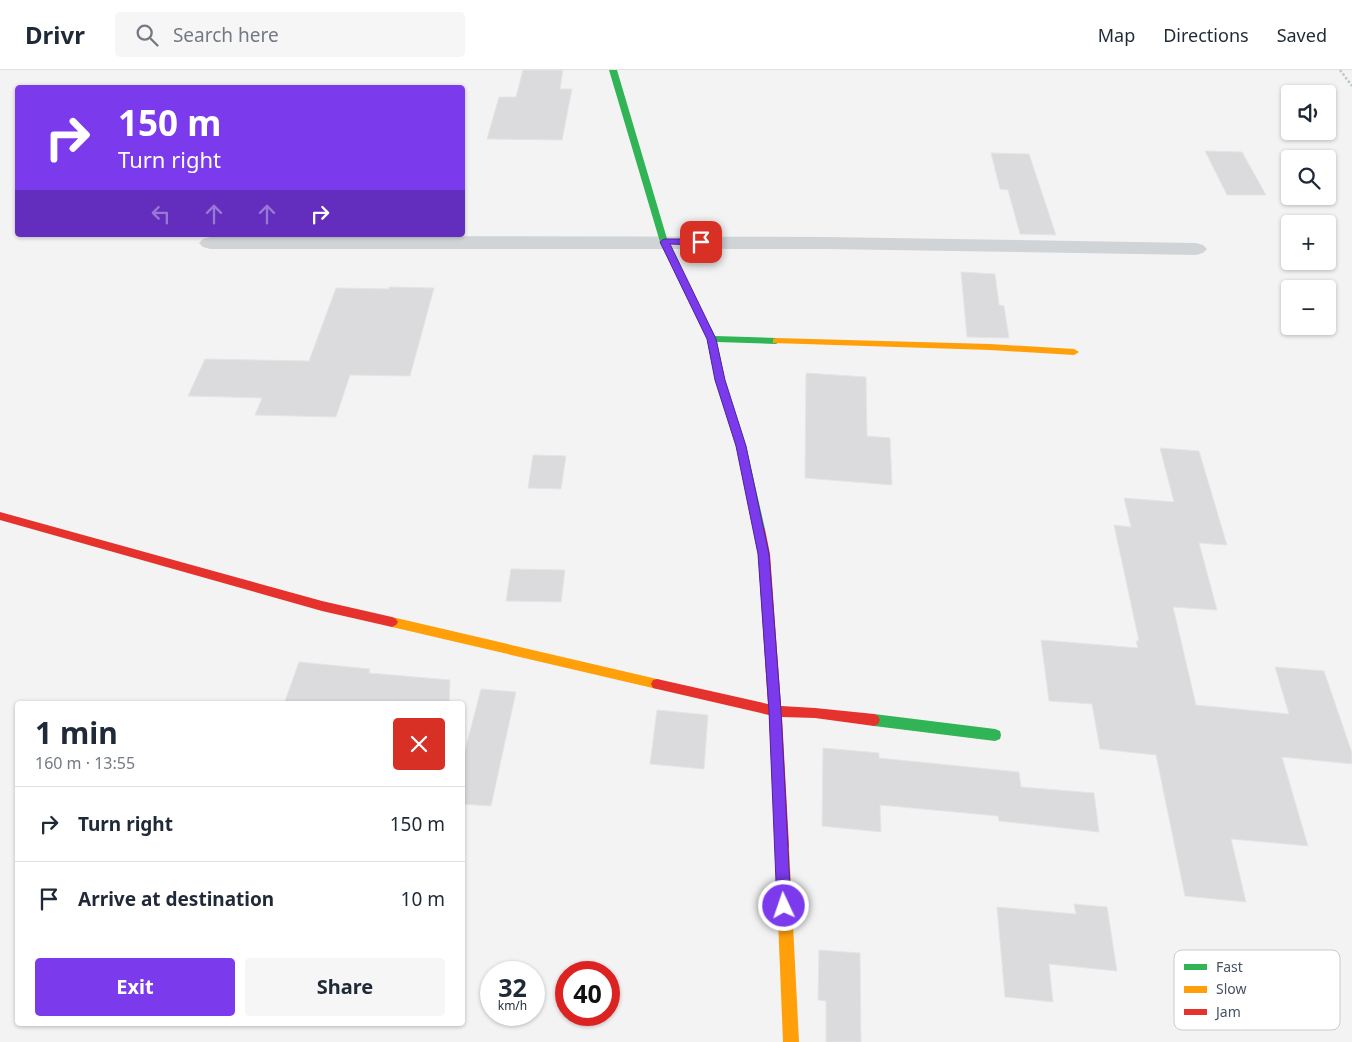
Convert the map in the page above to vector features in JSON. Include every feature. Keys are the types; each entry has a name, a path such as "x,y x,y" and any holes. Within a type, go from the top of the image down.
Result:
{"street":[{"path":"613,70 664,242 712,339 720,380 741,446 764,554 775,711 791,1042"},
{"path":"210,244 664,242 1057,245 1196,249"},
{"path":"712,339 990,347 1074,352"},
{"path":"0,516 322,606 775,711 815,713 995,735"}],"path":[{"path":"1340,70 1352,86"}],"building":[{"path":"523,70 563,70 560,89 572,89 562,140 487,139 499,97 516,97"},
{"path":"1205,151 1242,152 1266,195 1227,195"},
{"path":"991,153 1029,154 1056,235 1020,234 1008,190 1000,189"},
{"path":"961,272 995,274 999,305 1004,306 1009,338 967,337"},
{"path":"389,287 434,288 410,376 350,375 336,417 255,415 262,398 188,396 205,359 309,361 336,288 389,289"},
{"path":"806,373 866,377 867,436 890,438 892,485 805,478"},
{"path":"1160,448 1199,451 1227,545 1199,543 1217,610 1173,607 1196,705 1289,714 1275,667 1324,671 1352,753 1352,764 1282,757 1308,846 1231,839 1246,902 1185,896 1156,755 1100,749 1092,704 1049,701 1041,640 1138,648 1136,641 1139,641 1114,525 1131,527 1124,498 1174,502"},
{"path":"533,455 566,456 561,489 528,488"},
{"path":"511,569 565,570 561,602 506,601"},
{"path":"299,662 370,669 369,673 450,680 449,701 285,701"},
{"path":"481,689 516,692 491,806 465,804 465,750"},
{"path":"657,710 708,715 704,769 650,764"},
{"path":"823,748 879,753 879,758 1019,772 1021,787 1094,793 1099,832 999,821 998,816 880,805 881,832 822,826"},
{"path":"1074,904 1107,907 1117,971 1049,964 1053,1002 1005,997 997,907 1076,914"},
{"path":"819,950 860,953 861,1042 826,1042 826,1001 818,1000"}],"traffic: fast":[{"path":"613,70 664,242 712,339"},
{"path":"759,529 741,446 720,380 712,339 776,341"},
{"path":"874,720 995,735"}],"traffic: slow":[{"path":"776,341 990,347 1074,352"},
{"path":"392,622 657,684"},
{"path":"782,846 791,1042"}],"traffic: jam":[{"path":"0,516 322,606 392,622"},
{"path":"759,529 764,554 782,846"},
{"path":"657,684 775,711 815,713 874,720"}],"route":[{"path":"701,242 664,242 712,339 720,380 741,446 764,554 775,711 784,906"}]}
